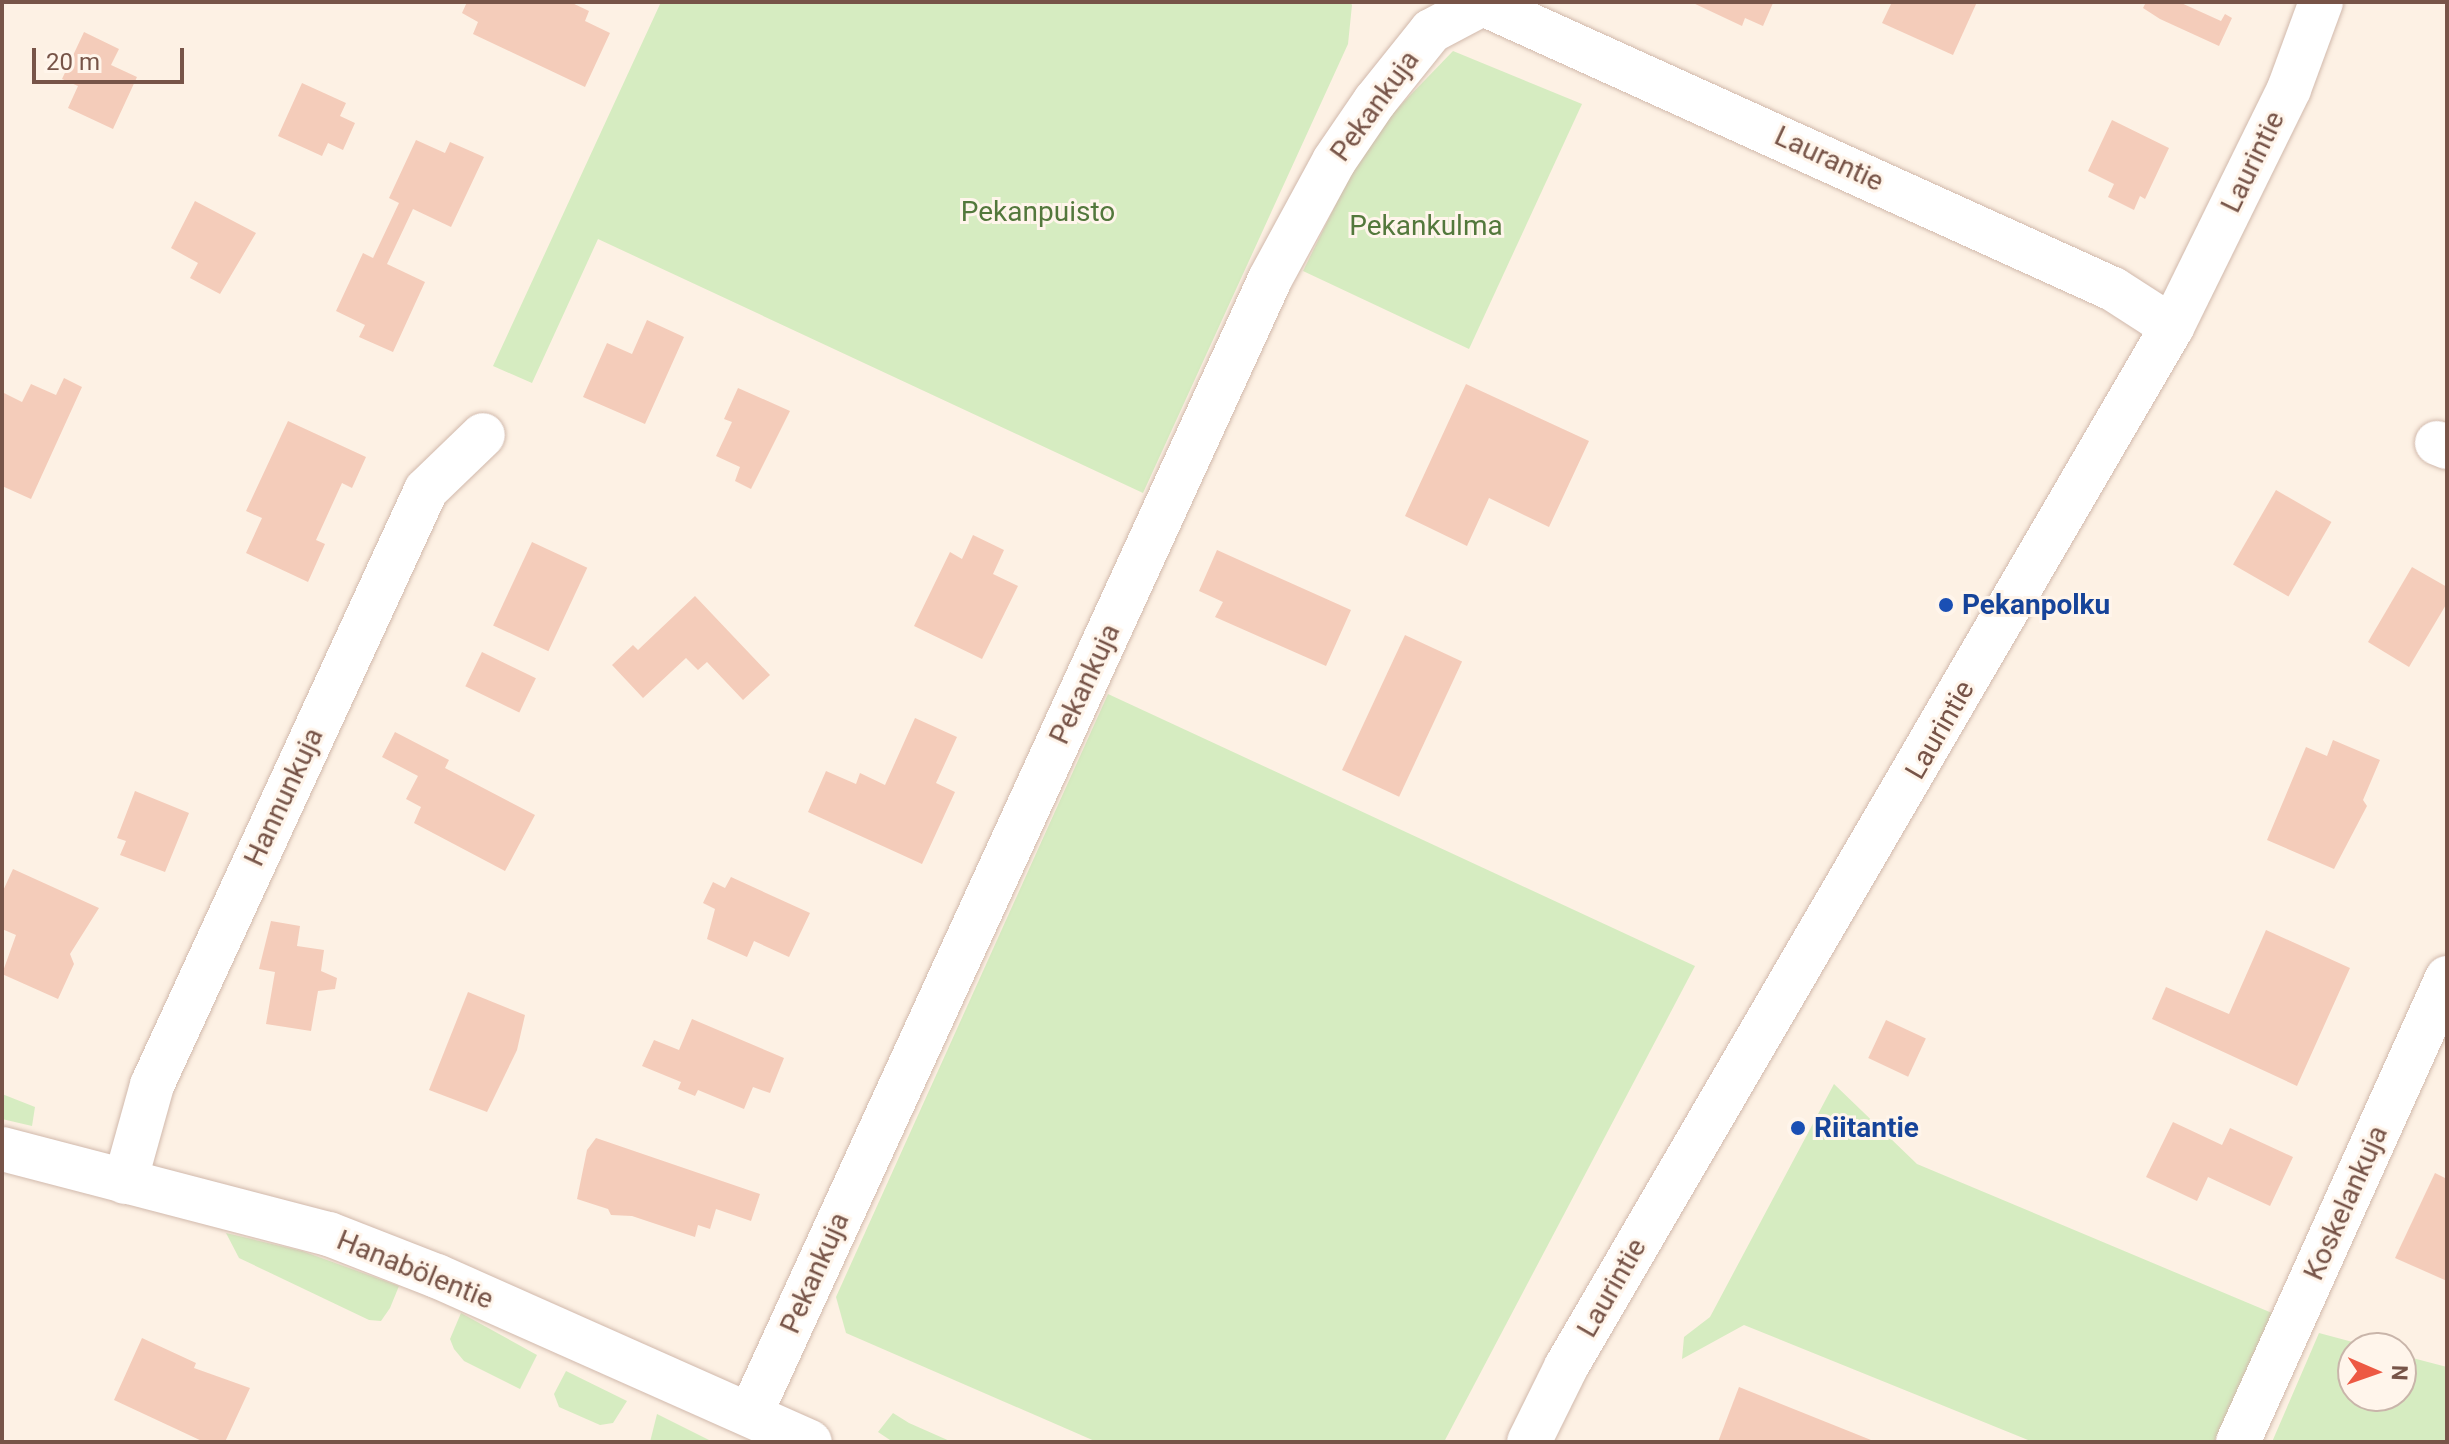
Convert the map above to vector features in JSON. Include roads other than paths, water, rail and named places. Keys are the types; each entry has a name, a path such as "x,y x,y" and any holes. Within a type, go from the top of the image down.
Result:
{"street":[{"name":"Laurintie","path":"1529,1442 1574,1353 2172,327 2289,89 2321,2"},
{"name":"Laurantie","path":"1482,3 2113,289 2172,327"},
{"name":"Pekankuja","path":"750,1415 1270,279 1334,161 1375,101 1431,31 1482,3"},
{"name":"Hannunkuja","path":"125,1182 152,1085 426,490 483,435"},
{"name":"Koskelankuja","path":"2241,1435 2447,978"},
{"name":"Hanabölentie","path":"2,1149 329,1234 437,1276 810,1442"}],"place":[{"name":"Pekanpolku","path":"1946,605"},
{"name":"Riitantie","path":"1798,1128"}],"park label":[{"name":"Pekanpuisto","path":"1038,212"},
{"name":"Pekankulma","path":"1426,226"}]}
